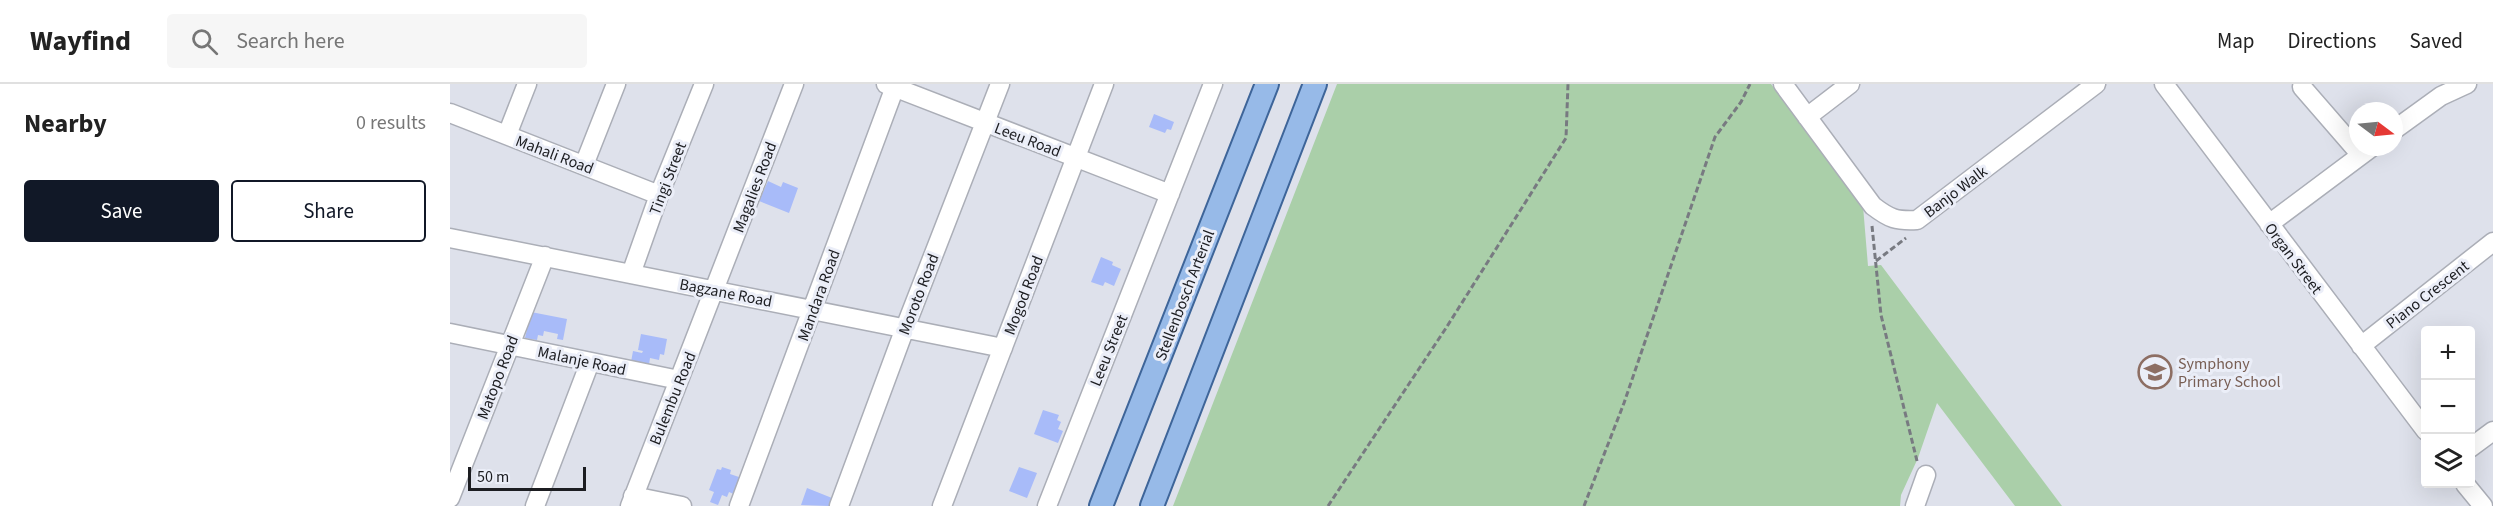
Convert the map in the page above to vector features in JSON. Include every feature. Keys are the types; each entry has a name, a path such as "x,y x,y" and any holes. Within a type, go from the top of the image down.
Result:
{"main road":[{"name":"Stellenbosch Arterial","path":"1101,506 1267,84"},
{"path":"1152,506 1315,84"}],"street":[{"path":"507,135 527,84"},
{"path":"585,165 616,84"},
{"name":"Tingi Street","path":"631,274 659,195 704,84"},
{"name":"Magalies Road","path":"714,290 795,84"},
{"name":"Moroto Road","path":"839,506 1000,84"},
{"name":"Mogod Road","path":"942,506 1104,84"},
{"path":"1170,194 1212,84"},
{"name":"Banjo Walk","path":"1783,84 1874,206 1892,219 1917,220 2096,84"},
{"path":"1807,117 1850,84"},
{"name":"Organ Street","path":"2164,84 2421,424"},
{"path":"2403,122 2437,90 2467,84"},
{"name":"Leeu Road","path":"892,85 1170,194"},
{"name":"Mandara Road","path":"739,506 813,309 892,85"},
{"path":"2302,87 2349,134"},
{"name":"Mahali Road","path":"450,113 659,195"},
{"path":"2269,224 2359,156"},
{"name":"Leeu Street","path":"1047,506 1170,194"},
{"name":"Bagzane Road","path":"450,238 1003,348"},
{"name":"Piano Crescent","path":"2361,346 2493,242"},
{"name":"Matopo Road","path":"450,498 544,256"},
{"name":"Bulembu Road","path":"631,501 714,290"},
{"name":"Malanje Road","path":"450,333 679,380"},
{"path":"536,506 590,362"},
{"path":"2475,444 2493,431"},
{"path":"1921,467 1922,504"},
{"path":"2469,488 2482,506"},
{"path":"631,501 682,506"}],"path":[{"path":"1328,506 1458,309 1566,138 1568,84"},
{"path":"1584,506 1624,403 1715,137 1741,102 1750,84"},
{"path":"1871,217 1881,315 1921,467"},
{"path":"1875,261 1908,236"}],"green space":[{"path":"1337,84 1771,84 1863,206 1868,266 1881,265 2062,506 2015,506 1937,403 1918,458 1901,495 1900,506 1173,506"}],"building":[{"path":"1154,114 1174,122 1171,130 1167,129 1165,133 1149,127"},
{"path":"768,181 781,187 783,182 798,188 789,213 759,201"},
{"path":"1101,257 1113,262 1112,265 1121,269 1114,286 1105,282 1103,286 1091,282"},
{"path":"531,312 567,319 563,340 557,339 558,334 544,331 543,336 538,335 537,340 525,338"},
{"path":"641,334 667,339 664,355 660,354 659,360 650,358 649,365 631,362 633,351 642,353 643,351 638,350"},
{"path":"1043,410 1059,415 1057,420 1061,422 1058,429 1063,431 1058,443 1034,434"},
{"path":"722,467 731,470 730,474 742,478 736,495 729,492 727,497 722,495 718,505 710,502 714,492 709,490 717,469 721,470"},
{"path":"1019,467 1037,473 1027,498 1009,491"},
{"path":"807,488 832,498 829,506 801,505"}],"place":[{"name":"Symphony Primary School","path":"2155,372"}]}
